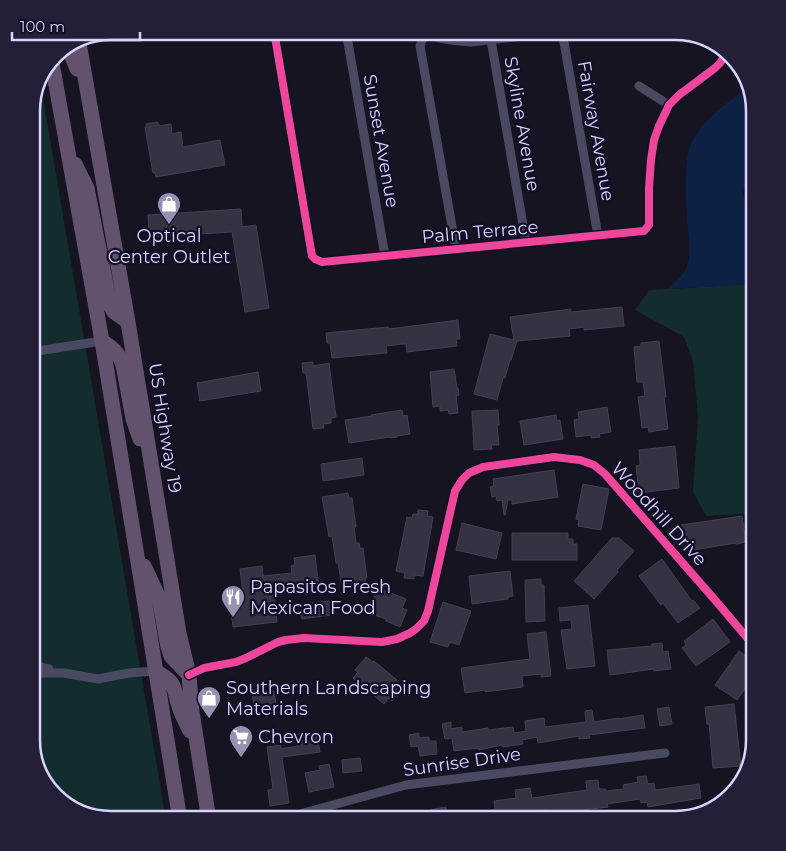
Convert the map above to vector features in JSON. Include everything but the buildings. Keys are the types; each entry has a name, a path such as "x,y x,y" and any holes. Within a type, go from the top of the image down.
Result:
{"highway":[{"name":"US Highway 19","path":"80,47 128,322 179,632 189,675 192,712 208,811"},
{"path":"70,53 88,96"},
{"path":"53,70 102,341 179,811"},
{"path":"68,150 87,188 110,305 114,312 128,322"},
{"path":"102,341 113,348 123,365 133,419 154,480"},
{"path":"136,548 159,598 171,656 189,675"},
{"path":"156,671 168,678 174,685 179,708 199,748"}],"street":[{"name":"Palm Terrace","path":"276,40 312,256 322,262 642,232 649,225 649,180 654,140 670,105"},
{"name":"Sunset Avenue","path":"348,40 385,256"},
{"path":"420,40 456,249"},
{"path":"448,40 471,42 491,40"},
{"name":"Skyline Avenue","path":"491,40 526,242"},
{"name":"Fairway Avenue","path":"564,40 598,236"},
{"path":"639,86 670,105 681,93 715,68 723,59"},
{"path":"40,351 102,341"},
{"name":"Woodhill Drive","path":"189,675 204,668 236,662 286,640 304,638 382,642 398,639 410,633 424,621 428,611 455,491 462,480 469,473 484,467 554,457 580,460 594,466 605,474 746,637"},
{"path":"40,668 98,679 129,672 156,671"},
{"path":"40,673 64,673"},
{"name":"Sunrise Drive","path":"311,811 406,785 665,753"}],"green space":[{"path":"42,92 164,811 111,811 92,809 79,804 55,783 47,772 41,754 40,106"},
{"path":"746,285 746,513 706,516 693,492 698,417 693,361 684,337 635,310 649,290"}],"water":[{"path":"743,91 746,111 746,185 743,192 746,210 746,285 668,289 684,273 689,257 686,209 688,151 702,127 723,106"}],"cycle path":[{"path":"276,40 312,256 322,262 644,231 649,225 651,160 654,140 659,126 669,105 679,95 715,68 723,59"},
{"path":"189,675 204,668 236,662 286,640 304,638 382,642 397,639 410,633 424,621 428,611 455,491 462,480 469,473 483,467 554,457 580,460 594,465 605,474 746,636"}],"place":[{"name":"Optical Center Outlet","path":"169,225"},
{"name":"Papasitos Fresh Mexican Food","path":"233,618"},
{"name":"Southern Landscaping Materials","path":"209,719"},
{"name":"Chevron","path":"241,758"}]}
